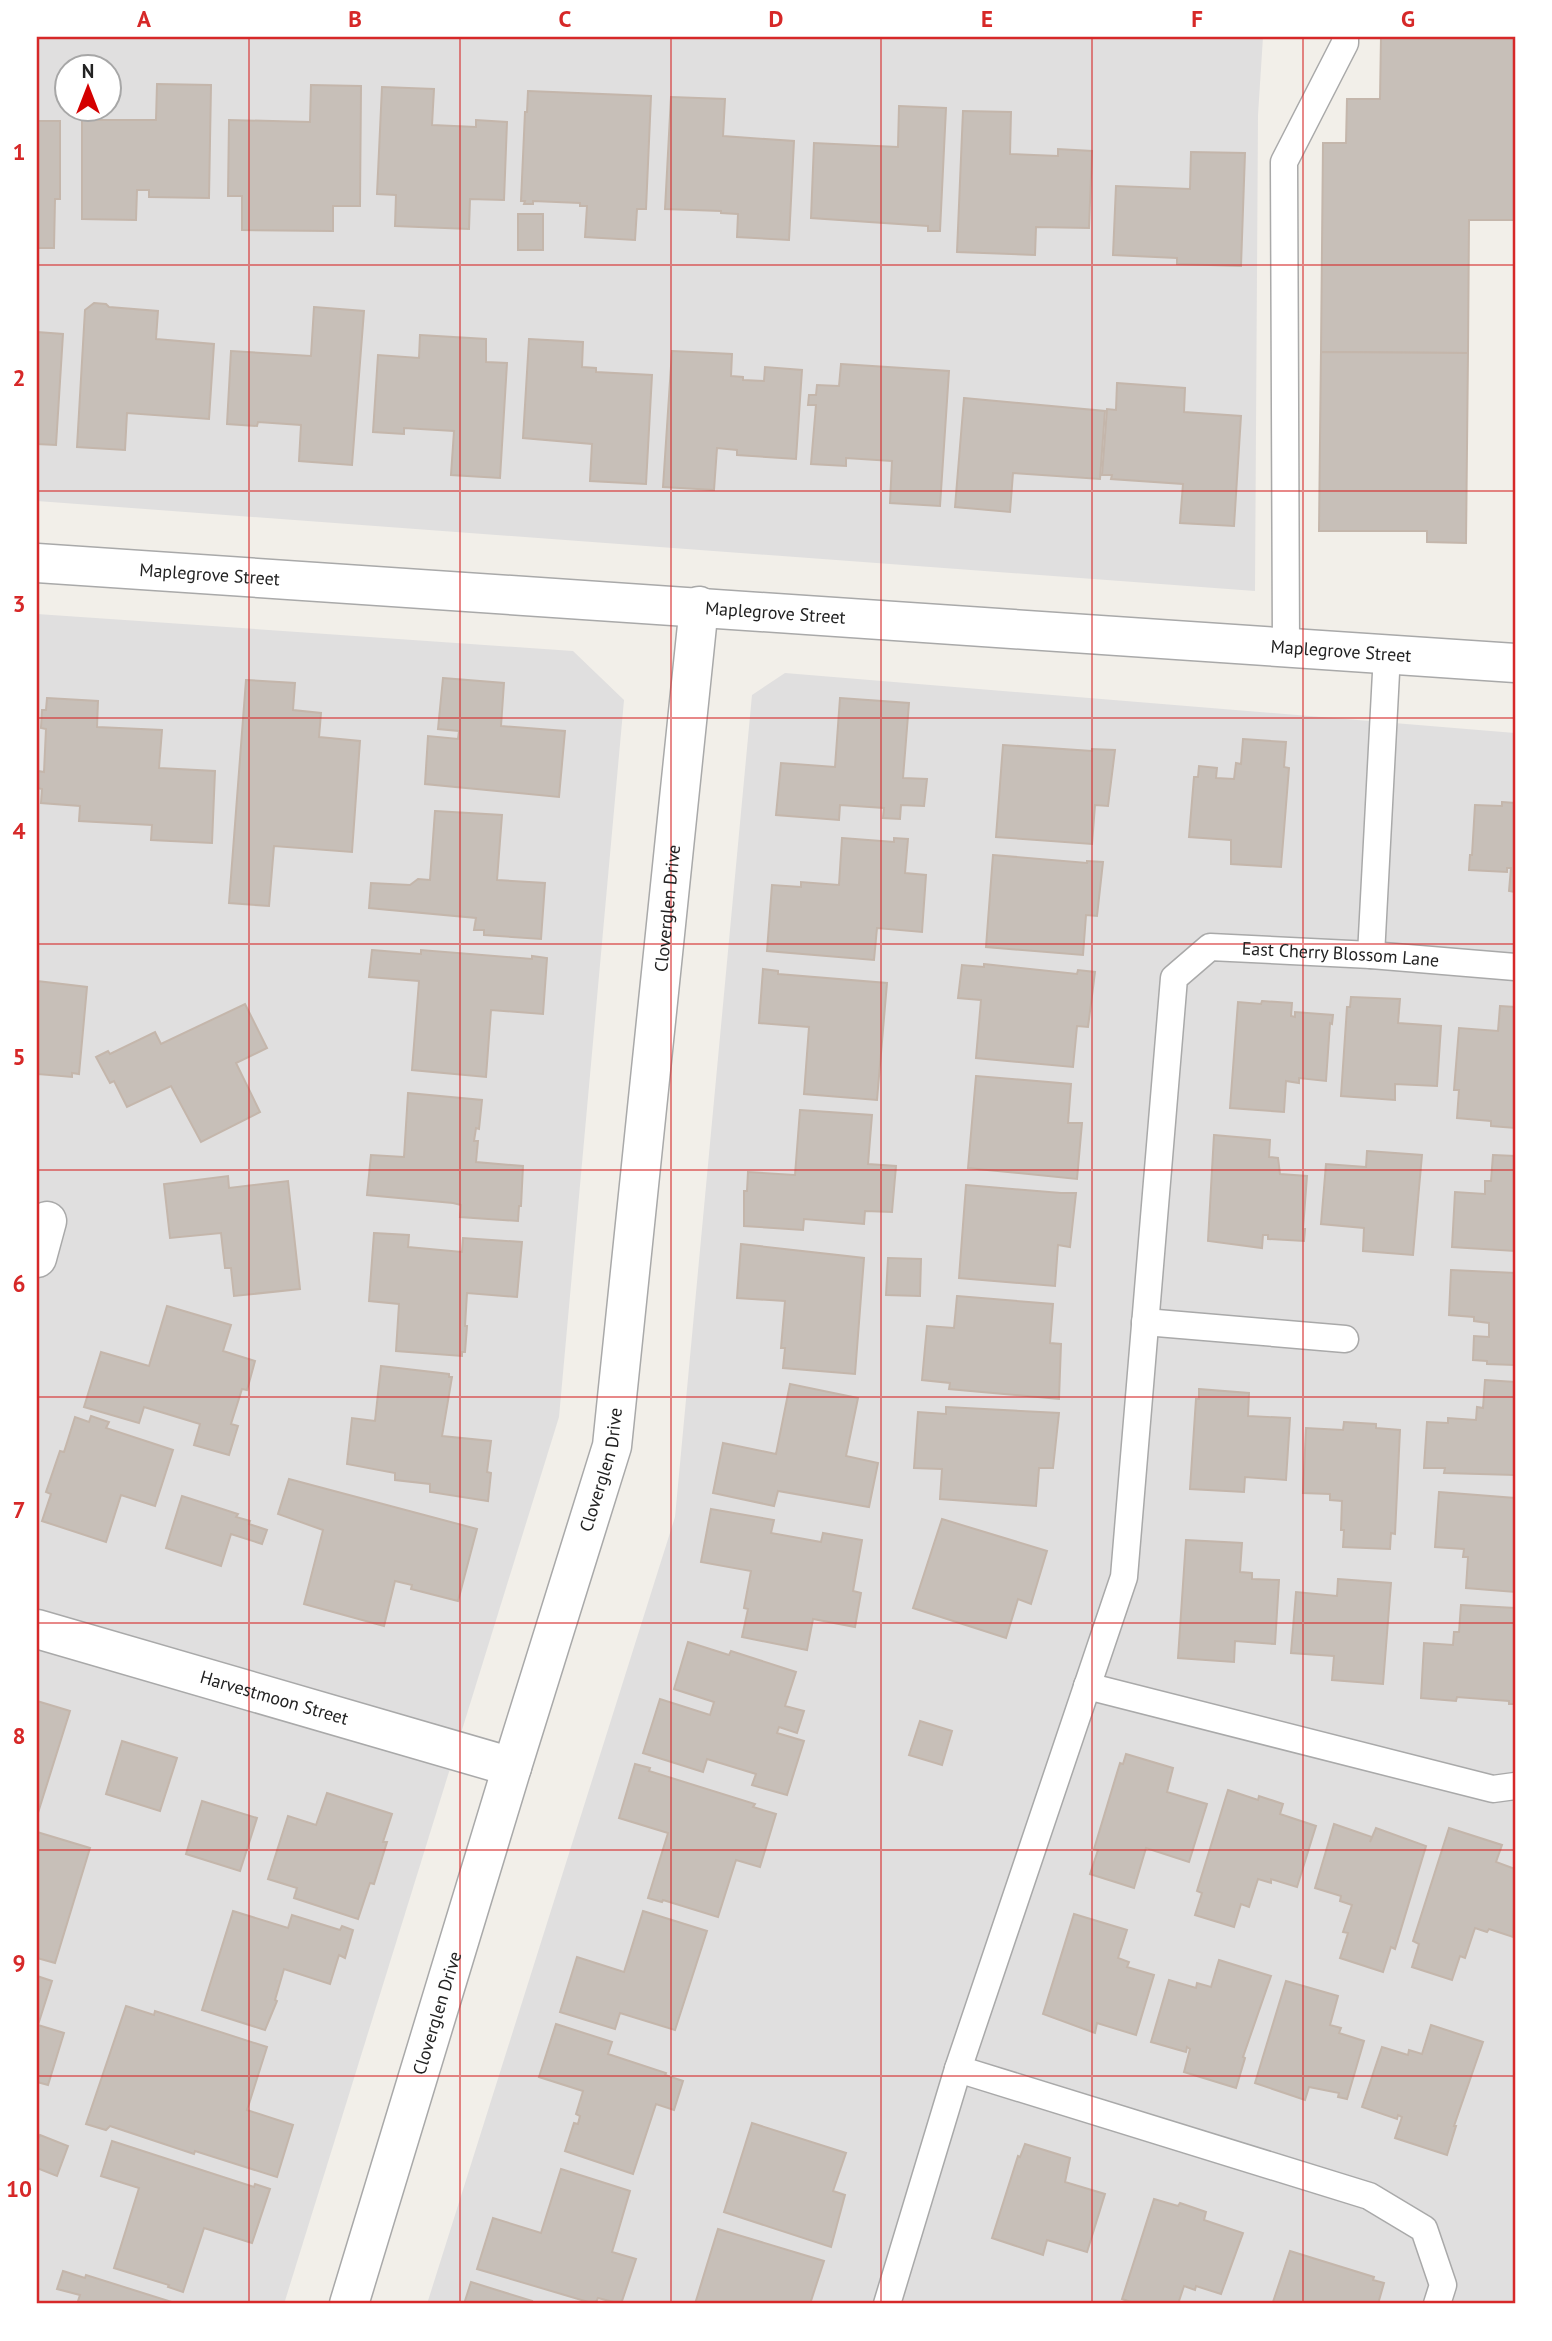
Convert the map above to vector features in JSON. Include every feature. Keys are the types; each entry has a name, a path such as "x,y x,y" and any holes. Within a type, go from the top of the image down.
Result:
{"street":[{"name":"Maplegrove Street","path":"37,563 1515,663"},
{"name":"Cloverglen Drive","path":"349,2304 612,1446 699,606"},
{"path":"37,1258 47,1222"},
{"name":"Harvestmoon Street","path":"37,1629 512,1767"}],"lane":[{"path":"1286,647 1284,162 1345,43 1345,37"},
{"path":"1371,955 1387,654"},
{"name":"East Cherry Blossom Lane","path":"1145,1322 1174,978 1210,947 1371,955 1515,967"},
{"path":"887,2304 958,2069 1124,1577 1145,1322 1345,1339"},
{"path":"1087,1686 1493,1789 1515,1786"},
{"path":"958,2069 1369,2196 1424,2229 1443,2285 1437,2304"}],"shaded area":[{"path":"37,37 1263,37 1258,115 1255,591 37,501"},
{"path":"37,614 573,651 624,700 559,1417 284,2304 37,2304"},
{"path":"785,673 1515,733 1515,2304 427,2304 675,1517 752,695"}],"building":[{"path":"1381,37 1515,37 1515,220 1469,220 1468,353 1321,352 1323,143 1346,143 1347,99 1380,99"},
{"path":"157,84 211,85 209,198 149,197 149,190 137,190 136,220 82,219 82,122 156,120"},
{"path":"311,85 361,86 360,206 333,206 333,231 242,230 242,196 228,196 229,120 310,122"},
{"path":"382,87 434,89 432,125 476,127 476,120 507,122 504,200 470,199 469,229 395,226 396,195 377,194"},
{"path":"528,91 651,96 646,209 637,209 635,240 585,237 587,206 580,206 580,203 533,201 533,204 524,204 525,201 521,201"},
{"path":"671,97 725,99 723,136 794,141 789,240 737,237 738,214 665,209"},
{"path":"899,106 946,108 940,231 928,231 928,226 811,218 814,143 898,147"},
{"path":"963,111 1011,112 1010,154 1058,156 1058,149 1092,151 1089,228 1036,227 1035,255 957,252"},
{"path":"37,121 60,122 60,199 55,199 54,248 37,248"},
{"path":"1191,152 1245,153 1241,266 1177,264 1177,258 1113,255 1116,186 1190,189"},
{"path":"518,214 543,214 543,250 518,250"},
{"path":"94,303 106,304 109,307 158,311 156,339 214,344 209,419 127,413 125,450 77,447 85,310"},
{"path":"314,307 364,311 352,465 299,461 301,425 258,422 257,426 227,424 231,351 311,356"},
{"path":"37,332 63,334 56,445 37,444"},
{"path":"420,335 486,339 486,362 507,363 500,478 451,475 454,431 404,428 404,434 373,432 378,355 419,358"},
{"path":"529,339 583,342 582,367 596,368 596,372 652,375 646,484 590,481 592,444 523,438"},
{"path":"672,351 732,354 731,376 743,377 743,380 764,381 765,367 802,370 796,459 737,455 737,450 717,448 714,490 663,487"},
{"path":"1321,352 1468,353 1466,543 1427,542 1427,531 1319,531"},
{"path":"841,364 949,371 940,506 890,503 892,461 846,458 846,466 811,464 816,405 808,405 809,395 816,395 817,385 839,386"},
{"path":"1117,383 1185,388 1184,412 1241,416 1234,526 1180,523 1183,484 1111,479 1112,475 1102,475 1107,409 1116,410"},
{"path":"964,398 1105,411 1100,479 1013,473 1010,512 955,507"},
{"path":"443,678 504,683 501,726 565,731 559,797 425,784 428,736 458,739 459,731 438,729"},
{"path":"246,680 295,683 293,710 321,713 319,737 360,741 352,852 274,846 269,906 229,903"},
{"path":"47,698 98,701 97,727 162,730 159,768 215,771 212,843 151,840 152,825 79,821 80,806 41,803 42,789 37,788 38,771 44,772 46,729 41,728 42,710 46,710"},
{"path":"840,698 909,703 903,778 927,779 924,806 901,805 900,819 883,818 884,808 840,805 839,820 776,815 781,763 835,767"},
{"path":"1243,739 1286,742 1284,767 1289,768 1281,867 1231,864 1231,840 1189,837 1194,777 1198,777 1199,766 1217,768 1216,778 1234,779 1236,763 1241,764"},
{"path":"1003,745 1115,750 1108,806 1095,805 1092,844 996,837"},
{"path":"1502,802 1515,803 1515,892 1509,891 1511,868 1507,868 1507,872 1469,870 1475,805 1502,806"},
{"path":"435,811 502,815 497,880 545,883 541,939 484,935 484,930 474,930 476,918 369,908 371,883 410,885 418,879 430,880"},
{"path":"842,838 894,842 894,838 908,839 905,873 926,875 922,932 877,928 874,960 767,951 772,885 801,887 801,882 839,885"},
{"path":"993,855 1103,862 1097,916 1086,915 1083,955 986,947"},
{"path":"372,950 421,954 421,950 547,958 543,1014 491,1010 486,1077 412,1070 419,981 369,977"},
{"path":"984,964 1077,974 1078,970 1095,972 1088,1027 1077,1026 1073,1067 976,1058 981,1000 958,998 962,965 984,967"},
{"path":"763,969 778,971 778,974 887,983 877,1100 804,1094 809,1027 759,1023"},
{"path":"37,981 87,987 79,1074 72,1073 72,1077 38,1074 37,1084"},
{"path":"1351,997 1400,999 1398,1023 1441,1026 1437,1086 1395,1084 1395,1100 1341,1096 1347,1007 1350,1007"},
{"path":"1262,1001 1292,1003 1291,1016 1295,1017 1295,1012 1333,1015 1332,1024 1330,1023 1326,1081 1299,1078 1299,1083 1286,1081 1284,1112 1230,1108 1238,1002 1261,1004"},
{"path":"245,1004 267,1048 236,1063 260,1112 201,1142 171,1086 127,1107 114,1081 110,1083 96,1057 108,1051 110,1054 155,1032 161,1044"},
{"path":"1500,1006 1515,1007 1515,1128 1491,1126 1491,1121 1457,1118 1459,1090 1454,1090 1459,1028 1498,1031"},
{"path":"976,1076 1071,1084 1068,1123 1082,1123 1077,1179 968,1168"},
{"path":"408,1093 482,1100 479,1129 476,1128 474,1141 478,1141 476,1162 523,1166 518,1221 460,1217 461,1205 453,1203 367,1195 371,1155 404,1157"},
{"path":"800,1110 872,1115 868,1164 896,1166 892,1212 865,1211 864,1224 804,1219 803,1230 744,1226 744,1191 747,1191 748,1172 795,1175"},
{"path":"1214,1135 1270,1140 1269,1157 1278,1158 1280,1174 1307,1176 1304,1241 1268,1239 1268,1235 1263,1235 1262,1248 1208,1241"},
{"path":"1367,1151 1422,1155 1413,1255 1363,1251 1364,1228 1321,1224 1326,1164 1366,1167"},
{"path":"1493,1155 1515,1156 1515,1251 1452,1247 1455,1192 1485,1194 1485,1181 1491,1181"},
{"path":"228,1176 229,1188 288,1181 300,1289 234,1296 231,1268 225,1268 221,1233 170,1238 164,1184"},
{"path":"966,1185 1076,1193 1070,1247 1058,1245 1055,1286 959,1278"},
{"path":"374,1233 409,1235 408,1247 462,1252 463,1238 522,1242 517,1297 467,1293 465,1352 462,1352 462,1356 396,1351 399,1304 369,1301"},
{"path":"741,1244 864,1258 855,1374 783,1368 785,1348 781,1348 785,1301 737,1298"},
{"path":"888,1258 921,1259 920,1296 886,1295"},
{"path":"1451,1270 1515,1273 1515,1365 1487,1364 1487,1361 1473,1360 1474,1336 1489,1337 1489,1323 1474,1321 1474,1317 1449,1315"},
{"path":"957,1296 1053,1304 1050,1343 1061,1344 1059,1399 949,1389 950,1383 922,1380 927,1326 954,1328"},
{"path":"167,1306 231,1325 223,1351 255,1361 247,1390 242,1389 231,1424 238,1426 229,1455 194,1445 200,1424 144,1407 139,1423 84,1407 101,1352 149,1366"},
{"path":"381,1366 449,1374 449,1377 452,1377 442,1436 491,1441 487,1472 491,1473 488,1501 430,1492 430,1484 395,1480 395,1473 347,1464 352,1418 375,1421"},
{"path":"1485,1380 1515,1382 1515,1475 1444,1473 1445,1468 1424,1468 1427,1422 1448,1423 1448,1418 1476,1420 1477,1407 1483,1408"},
{"path":"790,1384 858,1398 846,1456 878,1463 869,1507 778,1491 774,1506 713,1493 723,1443 776,1454"},
{"path":"1199,1389 1249,1393 1248,1416 1290,1418 1286,1480 1245,1477 1244,1492 1190,1489"},
{"path":"946,1407 1059,1413 1053,1468 1039,1468 1036,1506 940,1499 942,1469 914,1468 918,1412 946,1414"},
{"path":"91,1416 109,1422 106,1428 173,1450 155,1506 121,1495 106,1542 42,1521 51,1494 46,1492 60,1451 64,1452 75,1417 89,1422"},
{"path":"1344,1422 1376,1424 1376,1428 1400,1430 1395,1534 1391,1533 1390,1549 1343,1547 1342,1501 1330,1500 1330,1494 1303,1493 1306,1428 1343,1430"},
{"path":"289,1479 477,1529 458,1601 411,1589 412,1585 395,1581 384,1626 304,1604 323,1530 278,1514"},
{"path":"1439,1492 1515,1498 1515,1592 1466,1588 1468,1557 1463,1557 1464,1549 1435,1547"},
{"path":"182,1496 238,1514 236,1517 267,1530 262,1544 231,1534 221,1566 166,1548"},
{"path":"711,1509 774,1520 771,1533 821,1542 823,1533 862,1540 853,1591 861,1593 855,1627 813,1619 807,1650 742,1637 748,1609 744,1608 751,1571 701,1562"},
{"path":"942,1519 1047,1551 1031,1604 1018,1599 1006,1638 913,1608"},
{"path":"1186,1540 1242,1543 1240,1572 1252,1573 1252,1579 1279,1580 1275,1644 1235,1641 1234,1662 1178,1658"},
{"path":"1338,1579 1391,1583 1383,1684 1332,1680 1334,1656 1291,1653 1296,1592 1337,1596"},
{"path":"1461,1605 1515,1608 1515,1704 1509,1704 1509,1701 1457,1697 1456,1701 1421,1698 1424,1643 1453,1645 1454,1632 1459,1632"},
{"path":"688,1642 729,1655 731,1651 796,1672 785,1706 804,1711 797,1733 779,1727 777,1733 804,1741 787,1795 752,1785 756,1774 707,1759 703,1772 643,1753 660,1699 710,1715 714,1702 674,1689"},
{"path":"37,1701 70,1711 37,1816"},
{"path":"920,1721 952,1731 942,1765 909,1755"},
{"path":"122,1741 177,1758 160,1811 106,1794"},
{"path":"1126,1754 1173,1768 1167,1792 1207,1804 1189,1862 1146,1848 1134,1888 1090,1874 1098,1850 1094,1849 1120,1763 1123,1764"},
{"path":"635,1764 650,1768 649,1771 755,1804 753,1807 776,1814 760,1867 736,1860 718,1917 648,1898 668,1833 619,1818"},
{"path":"1228,1790 1258,1800 1259,1796 1283,1804 1280,1814 1316,1826 1297,1887 1271,1879 1271,1883 1258,1879 1249,1907 1241,1904 1234,1927 1195,1915 1202,1893 1197,1891"},
{"path":"327,1793 392,1814 383,1842 387,1842 374,1884 370,1883 358,1919 294,1898 297,1888 268,1879 288,1816 316,1825"},
{"path":"202,1801 257,1818 240,1871 186,1854"},
{"path":"1334,1824 1372,1837 1370,1842 1376,1828 1426,1846 1395,1949 1391,1947 1383,1972 1340,1958 1348,1933 1343,1932 1352,1905 1340,1901 1341,1896 1315,1888"},
{"path":"1449,1828 1502,1845 1496,1862 1515,1869 1513,1937 1489,1929 1487,1932 1475,1928 1465,1958 1460,1956 1452,1980 1412,1967 1419,1944 1413,1941"},
{"path":"37,1832 90,1848 55,1963 37,1958"},
{"path":"233,1911 288,1928 292,1915 340,1930 342,1926 353,1930 345,1958 339,1955 330,1984 284,1969 275,2000 277,2001 265,2030 202,2010"},
{"path":"643,1911 707,1931 675,2030 620,2013 615,2029 560,2012 577,1957 624,1972"},
{"path":"1074,1914 1127,1930 1118,1958 1129,1962 1127,1967 1154,1975 1136,2035 1097,2023 1095,2033 1043,2014"},
{"path":"1219,1960 1271,1976 1243,2057 1245,2058 1236,2088 1184,2072 1190,2049 1187,2047 1186,2052 1151,2042 1169,1980 1196,1988 1197,1983 1211,1987"},
{"path":"37,1976 52,1981 38,2025 64,2033 48,2085 37,2082"},
{"path":"1286,1981 1338,1996 1330,2025 1341,2028 1339,2033 1364,2041 1347,2099 1338,2097 1339,2093 1309,2087 1305,2100 1255,2083"},
{"path":"126,2006 154,2015 155,2011 267,2047 247,2110 293,2125 277,2177 195,2151 194,2154 110,2126 106,2130 86,2124"},
{"path":"556,2024 612,2042 608,2054 683,2081 674,2110 656,2104 633,2174 565,2151 574,2123 578,2124 580,2116 576,2114 583,2091 539,2077"},
{"path":"1431,2025 1483,2042 1454,2126 1447,2155 1395,2138 1402,2117 1398,2115 1397,2119 1362,2107 1382,2047 1408,2055 1409,2050 1422,2054"},
{"path":"752,2123 846,2153 833,2191 845,2195 831,2247 724,2212"},
{"path":"40,2135 68,2146 57,2176 37,2168 37,2141"},
{"path":"112,2141 254,2187 255,2184 270,2189 252,2243 204,2228 183,2292 114,2268 139,2188 101,2176"},
{"path":"1025,2144 1070,2158 1065,2182 1105,2194 1087,2252 1047,2240 1043,2255 992,2238 1018,2156 1020,2157"},
{"path":"561,2169 630,2191 612,2252 636,2259 621,2304 598,2298 595,2304 477,2269 493,2218 541,2233"},
{"path":"1154,2199 1178,2206 1180,2203 1206,2212 1204,2220 1243,2233 1221,2294 1196,2286 1195,2290 1184,2286 1178,2304 1137,2304 1122,2299"},
{"path":"718,2229 824,2261 810,2304 695,2304"},
{"path":"1290,2251 1374,2277 1373,2280 1384,2283 1378,2304 1273,2302"},
{"path":"63,2271 85,2278 86,2275 178,2304 77,2304 80,2295 57,2289"},
{"path":"471,2282 532,2301 531,2304 464,2304"}]}
